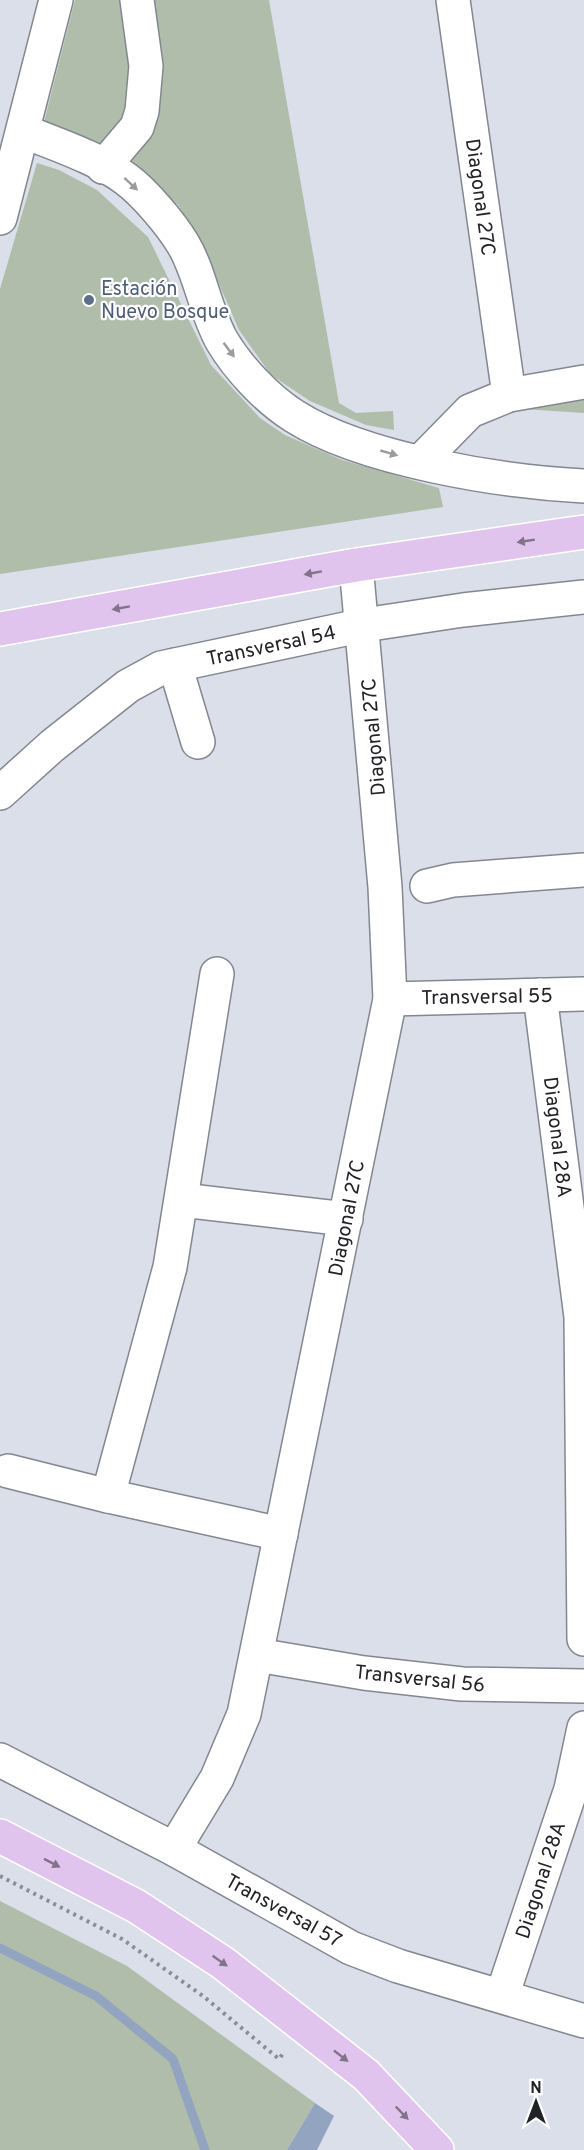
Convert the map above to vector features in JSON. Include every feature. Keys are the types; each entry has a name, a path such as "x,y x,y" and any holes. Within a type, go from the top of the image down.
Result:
{"main road":[{"path":"0,629 356,565 584,532"},
{"path":"0,1836 136,1906 223,1963 366,2075 437,2150"}],"street":[{"path":"0,218 11,128 56,0"},
{"path":"104,167 137,128 142,111 146,66 137,0"},
{"name":"Diagonal 27C","path":"453,0 509,394"},
{"path":"11,128 104,167 126,179 151,203 184,244 222,341 245,371 293,416 354,443 420,462 502,478 584,486"},
{"path":"420,462 470,411 509,394 584,382"},
{"name":"Diagonal 27C","path":"174,1849 217,1778 244,1714 346,1219 400,998 385,887 364,625 356,565"},
{"name":"Transversal 54","path":"0,793 52,746 128,686 161,668 364,625 464,610 584,597"},
{"path":"175,665 198,742"},
{"path":"427,886 453,880 584,870"},
{"path":"108,1496 170,1267 216,974"},
{"name":"Transversal 55","path":"400,998 459,999 584,994"},
{"name":"Diagonal 28A","path":"540,995 582,1317 584,1639"},
{"path":"182,1200 346,1219"},
{"path":"8,1471 108,1496 281,1534"},
{"name":"Transversal 56","path":"257,1655 364,1673 462,1684 584,1686"},
{"name":"Diagonal 28A","path":"502,1996 570,1789 584,1728"},
{"name":"Transversal 57","path":"0,1760 174,1849 351,1948 398,1966 584,2021"}],"path":[{"path":"0,1876 122,1939 202,1996 279,2059 310,2031"}],"green space":[{"path":"75,0 269,0 339,403 356,413 393,411 394,430 366,425 310,401 271,375 239,330 199,238 178,205 108,146 43,126"},
{"path":"37,163 59,170 97,190 148,237 211,365 260,418 285,435 342,460 439,488 443,507 0,574 0,289"},
{"path":"584,399 584,413 523,409"},
{"path":"0,1901 127,1966 315,2103 287,2150 0,2150"}],"water":[{"path":"315,2103 334,2116 317,2150 287,2150"}],"waterway":[{"path":"0,1948 96,1996 173,2059 205,2150"}],"place":[{"name":"Estación Nuevo Bosque","path":"89,300"}]}
